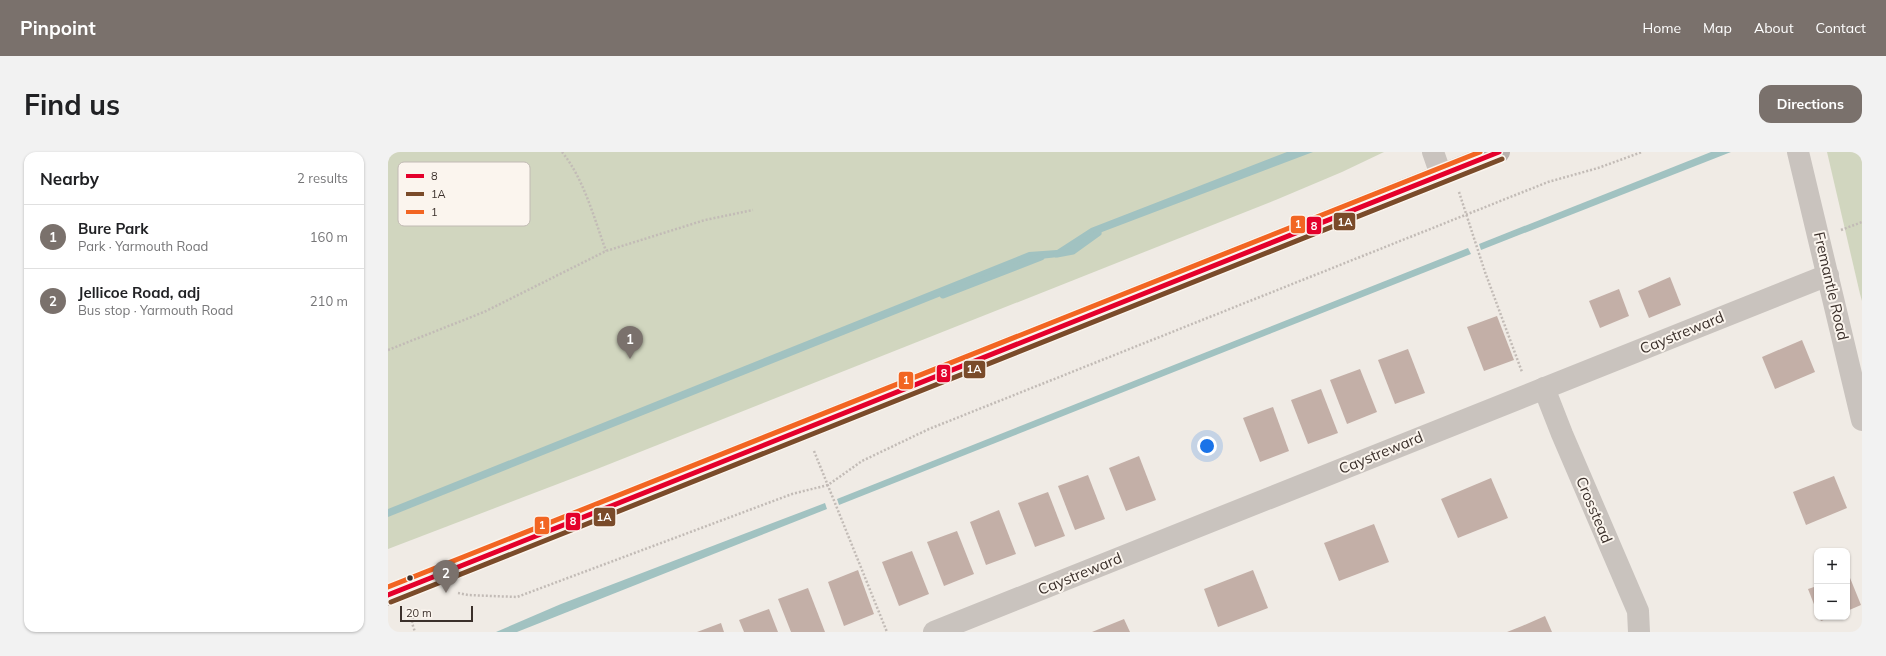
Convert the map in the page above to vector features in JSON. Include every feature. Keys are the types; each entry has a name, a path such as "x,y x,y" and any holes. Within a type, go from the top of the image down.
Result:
{"main road":[{"path":"388,595 1499,152"}],"street":[{"path":"1433,152 1446,173"},
{"name":"Fremantle Road","path":"1798,152 1862,420"},
{"name":"Caystreward","path":"934,632 1828,275"},
{"name":"Crosstead","path":"1536,391 1562,434 1638,611 1639,632"}],"path":[{"path":"562,152 570,162 583,189 606,251"},
{"path":"454,592 468,595 517,597 792,494 828,485 862,461 929,429 1548,182 1598,168 1642,152"},
{"path":"1446,173 1468,214 1485,272 1536,391"},
{"path":"388,350 484,312 606,251 705,220 753,210"},
{"path":"804,428 887,632"}],"green space":[{"path":"388,152 1384,152 1342,172 1278,199 597,469 388,549"},
{"path":"1827,152 1862,152 1862,301 1860,294"}],"water":[{"path":"1287,152 1313,152 1102,232 1058,257 1031,260 388,517 388,509 1029,252 1057,250 1091,228"},
{"path":"1711,152 1731,152 1481,250 1479,244"},
{"path":"1468,248 1471,254 839,505 837,499"},
{"path":"825,503 827,509 517,632 496,632 561,604"}],"building":[{"path":"1670,277 1681,305 1649,318 1638,291"},
{"path":"1619,289 1629,316 1600,328 1589,301"},
{"path":"1497,316 1514,360 1484,371 1467,327"},
{"path":"1802,340 1815,372 1775,389 1762,357"},
{"path":"1408,349 1425,393 1395,404 1378,360"},
{"path":"1360,369 1377,412 1347,424 1330,380"},
{"path":"1321,389 1338,433 1308,444 1291,400"},
{"path":"1273,407 1289,451 1260,462 1243,418"},
{"path":"1139,456 1156,500 1126,511 1109,468"},
{"path":"1088,475 1105,519 1075,530 1058,486"},
{"path":"1834,476 1847,508 1806,525 1793,492"},
{"path":"1491,478 1508,518 1458,538 1441,499"},
{"path":"1048,492 1065,536 1035,547 1018,503"},
{"path":"999,510 1016,554 986,565 970,522"},
{"path":"1374,524 1389,562 1339,581 1324,543"},
{"path":"957,531 974,574 944,586 927,542"},
{"path":"912,551 929,594 899,606 882,562"},
{"path":"858,570 874,614 844,626 828,582"},
{"path":"1253,570 1268,608 1218,627 1204,589"},
{"path":"1850,578 1861,605 1850,610"},
{"path":"1814,587 1814,604 1808,589"},
{"path":"808,588 825,632 791,632 778,599"},
{"path":"769,609 778,632 744,632 739,620"},
{"path":"1545,616 1552,632 1507,632 1522,626"},
{"path":"1124,619 1130,632 1092,632"},
{"path":"721,623 724,632 697,632"}],"waterway":[{"path":"1057,254 1073,251 1098,233"},
{"path":"943,295 1041,257"}],"transit line":[{"name":"1","path":"388,587 1480,152"},
{"name":"8","path":"388,595 1499,152"},
{"name":"1A","path":"391,602 1502,159"}],"place":[{"name":"Bure Park","path":"630,359"},
{"name":"Jellicoe Road, adj","path":"446,593"}]}
